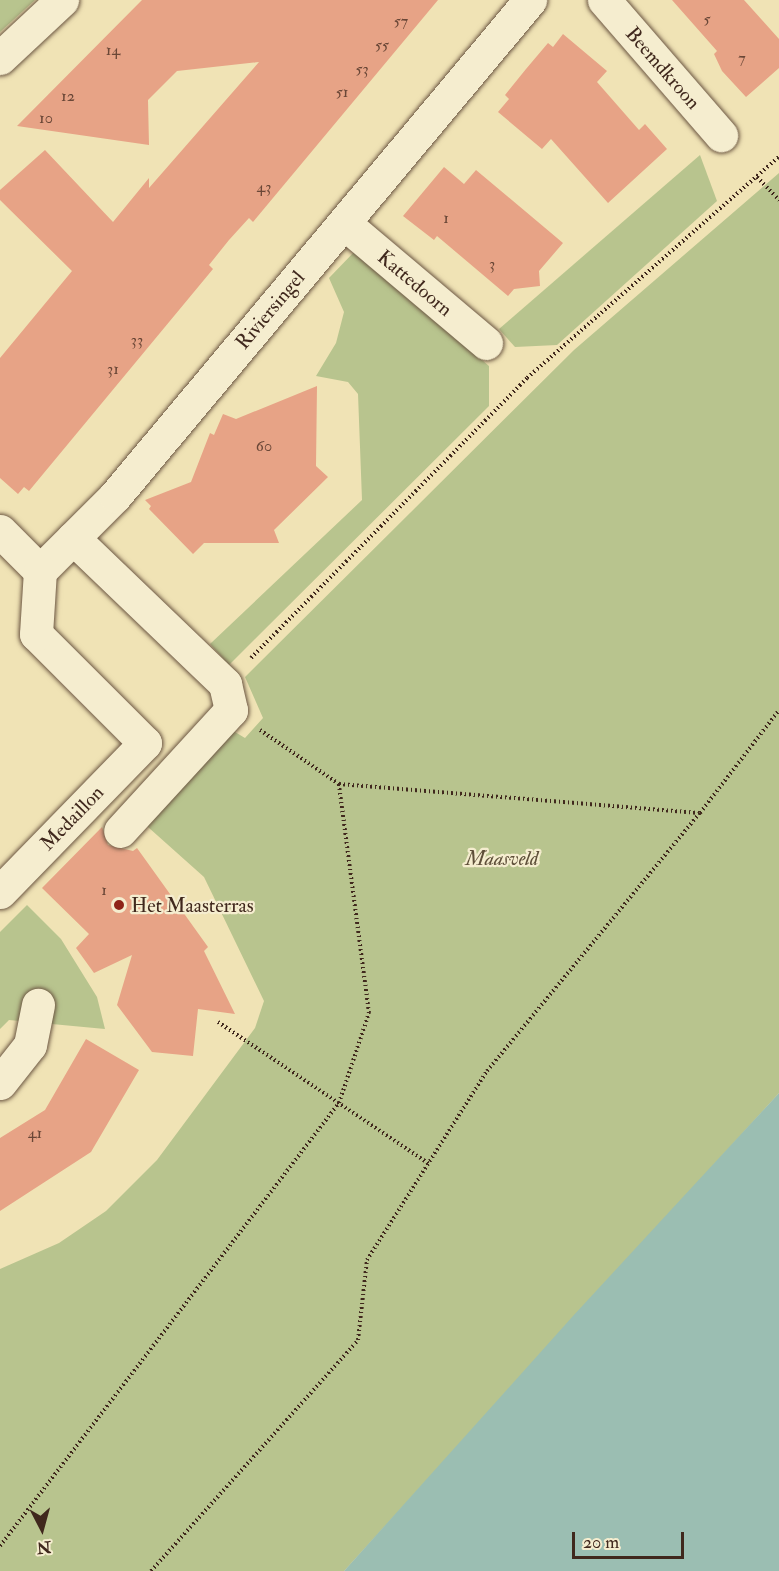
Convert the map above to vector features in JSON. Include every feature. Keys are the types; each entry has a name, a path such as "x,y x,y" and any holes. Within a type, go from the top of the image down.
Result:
{"street":[{"path":"0,58 62,0"},
{"name":"Riviersingel","path":"40,571 114,496 530,0"},
{"name":"Beemdkroon","path":"604,0 721,135"},
{"name":"Kattedoorn","path":"344,223 486,343"},
{"path":"0,531 40,571"},
{"path":"73,538 228,697 120,831"},
{"name":"Medaillon","path":"0,892 145,743 36,634 40,571"},
{"path":"0,1083 30,1045 38,1005"}],"path":[{"path":"700,813 339,784 228,697 527,378 779,158"},
{"path":"757,177 779,200"},
{"path":"151,1571 358,1340 367,1260 487,1071 700,813 779,710"},
{"path":"0,1546 339,1103 369,1013 339,784"},
{"path":"218,1022 429,1164"}],"green space":[{"path":"0,0 35,0 0,32"},
{"path":"700,155 717,201 557,345 515,347 499,329"},
{"name":"Maasveld","path":"779,173 779,1093 344,1571 0,1571 0,1269 59,1243 106,1211 157,1160 255,1028 264,1001 204,877 139,819 230,729 245,738 263,718 245,677 574,350"},
{"path":"355,251 489,366 489,406 229,665 210,644 362,500 358,394 348,382 316,376 336,343 344,312 329,278"},
{"path":"27,905 61,939 97,997 105,1029 9,1020 0,1029 0,932"}],"water":[{"path":"779,1093 779,1571 344,1571 573,1316"}],"building":[{"path":"142,0 438,0 253,222 249,218 229,240 209,265 213,269 29,491 24,487 18,494 0,478 0,358 72,271 0,200 0,190 45,150 113,222 149,178 149,188 259,62 177,71 148,100 149,145 17,126"},
{"path":"672,0 744,0 779,39 779,68 746,97 722,71 714,54 717,51"},
{"path":"563,34 607,71 597,82 639,130 645,124 667,149 608,203 551,139 542,149 498,112 509,99 505,95 526,69 548,43 553,47"},
{"path":"444,167 464,184 476,170 563,243 539,271 540,286 514,289 508,296 437,236 434,240 403,216"},
{"path":"317,386 316,466 328,477 274,530 279,543 204,543 193,554 149,509 151,506 145,500 191,482 210,433 214,435 223,414 236,419"},
{"name":"Het Maasterras","path":"102,827 108,845 133,851 137,848 208,947 204,951 235,1014 198,1009 193,1056 152,1052 117,1005 132,955 94,973 76,948 89,934 42,888"},
{"path":"86,1039 139,1070 91,1152 0,1211 0,1138 45,1110"}],"place":[{"name":"Het Maasterras","path":"119,905"}]}
